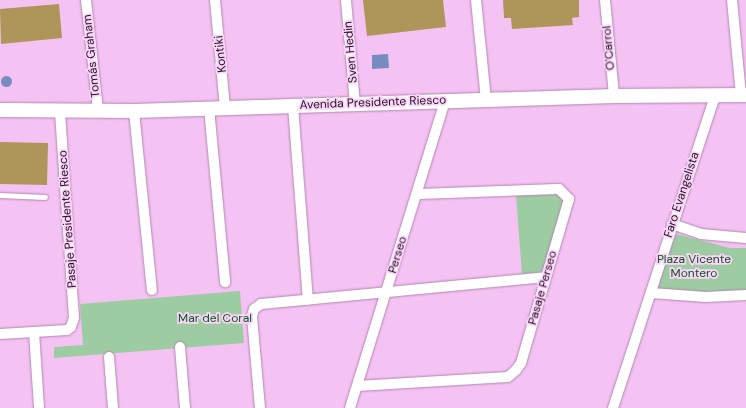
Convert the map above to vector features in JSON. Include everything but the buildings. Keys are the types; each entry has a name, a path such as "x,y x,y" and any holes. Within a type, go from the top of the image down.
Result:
{"main road":[{"name":"Avenida Presidente Riesco","path":"0,110 134,111 614,96 743,95"}],"street":[{"name":"Tomás Graham","path":"86,0 98,111"},
{"name":"Kontiki","path":"215,0 225,108"},
{"name":"Sven Hedin","path":"346,0 355,104"},
{"path":"476,0 486,100"},
{"name":"O'Carrol","path":"605,0 614,96"},
{"path":"732,0 743,95"},
{"name":"Faro Evangelista","path":"613,408 715,96"},
{"name":"Perseo","path":"350,408 446,101"},
{"path":"292,106 308,300"},
{"path":"209,108 225,282"},
{"name":"Pasaje Presidente Riesco","path":"34,332 67,330 71,326 75,310 60,111"},
{"path":"134,111 152,290"},
{"name":"Pasaje Perseo","path":"357,386 508,377 521,362 569,199 563,191 417,194"},
{"path":"672,224 701,234 746,238"},
{"path":"260,408 252,316 254,309 261,304 546,277"},
{"path":"651,293 706,297 746,296"},
{"path":"0,334 34,332 39,408"},
{"path":"180,347 185,408"},
{"path":"109,357 113,408"}],"lane":[{"path":"0,195 45,197"}],"green space":[{"path":"556,193 565,202 544,269 539,274 522,275 516,195"},
{"name":"Plaza Vicente Montero","path":"676,234 730,248 746,248 746,293 731,290 677,296 655,293"},
{"name":"Mar del Coral","path":"240,291 244,343 54,358 54,347 83,345 80,304"}],"water":[{"path":"388,54 389,68 372,69 372,55"},
{"path":"4,76 8,76 10,77 10,85 4,86 1,83 1,79"}]}
